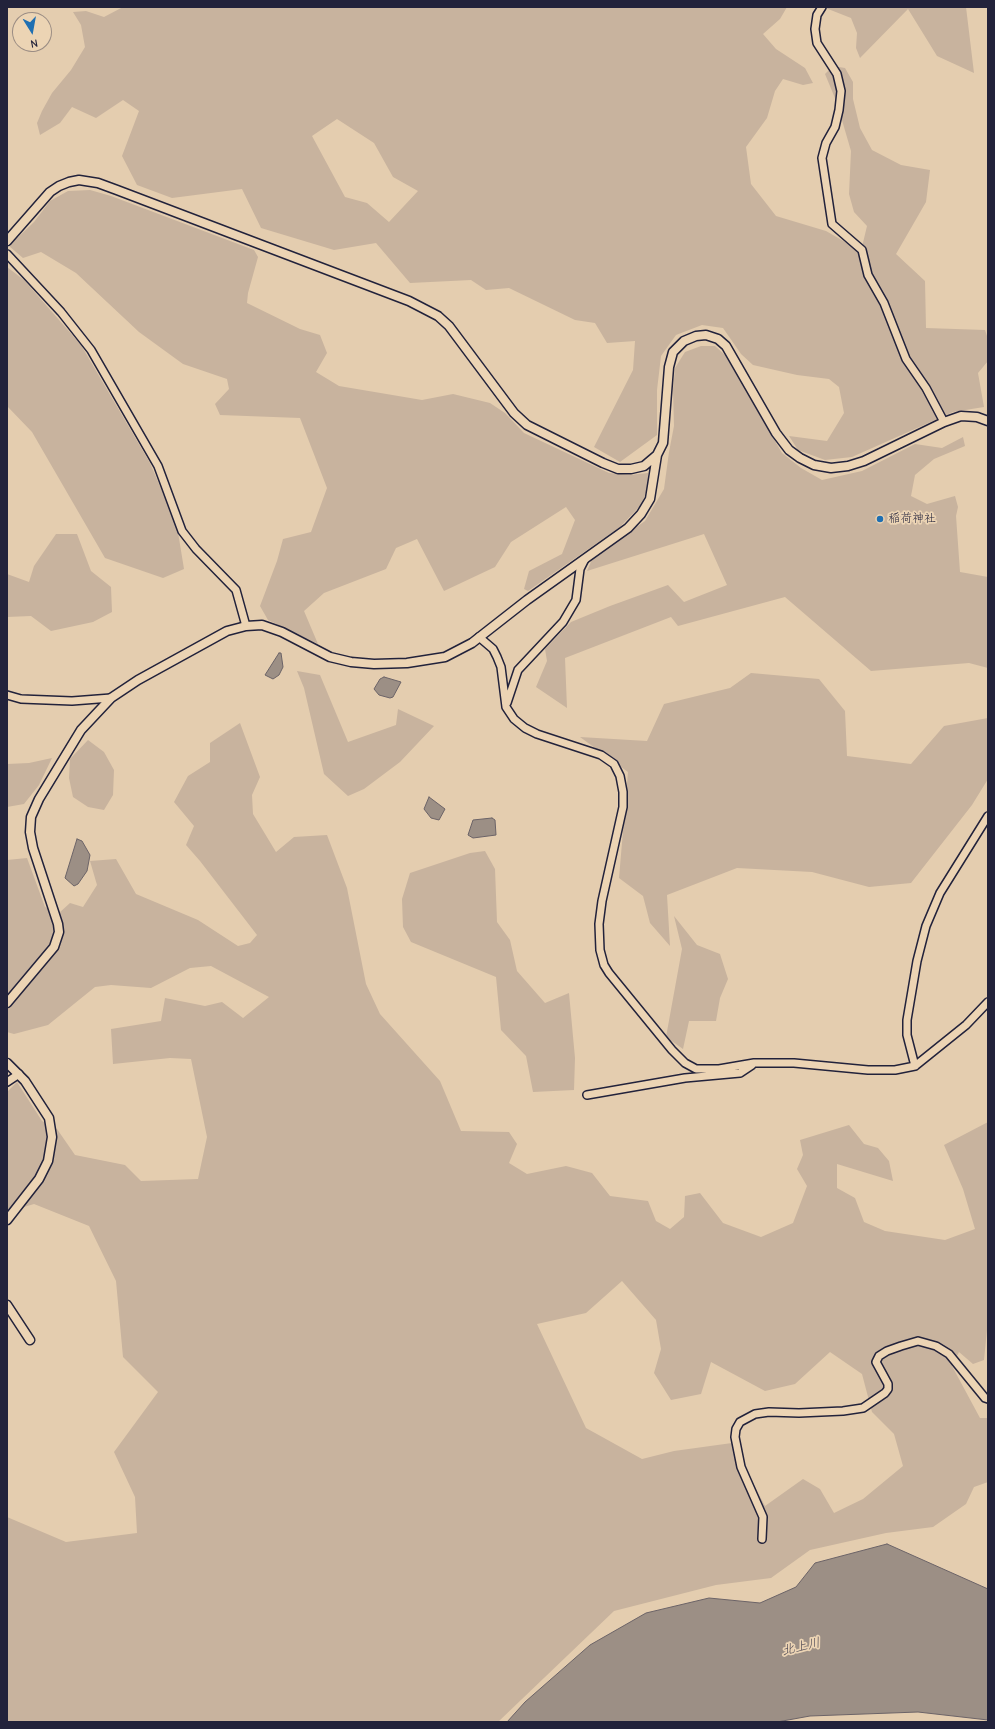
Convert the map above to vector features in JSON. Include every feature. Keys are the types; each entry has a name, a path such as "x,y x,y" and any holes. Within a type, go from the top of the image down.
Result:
{"street":[{"path":"822,7 818,15 815,29 817,43 837,74 841,91 835,127 826,143 822,158 832,224 862,250 868,275 884,303 906,359 926,388 944,422"},
{"path":"7,241 50,192 58,186 79,180 98,183 409,301 438,316 449,326 514,413 527,425 602,463 618,469 631,469 644,466 657,455"},
{"path":"7,254 61,312 91,350 158,466 182,530 196,550 236,590 246,626"},
{"path":"7,1003 54,947 59,932 58,924 33,848 30,832 31,816 39,799 82,730 111,698 138,680 227,631 246,626 262,625 282,632 330,657 351,662 374,664 407,663 445,657 472,643 527,600 628,528 641,514 650,499 657,455 663,443 669,367 673,352 684,341 696,336 706,335 718,338 726,346 776,433 789,450 800,458 814,465 831,468 848,466 864,461 944,422 961,416 977,417 988,421"},
{"path":"506,707 518,670 563,622 576,600 580,569 585,558"},
{"path":"479,637 498,657 501,667 506,707 514,719 525,728 537,734 601,755 614,764 620,776 623,792 623,807 602,901 599,924 600,950 604,965 609,973 672,1050 685,1063 696,1069 719,1069 754,1063 794,1063 875,1070 895,1070 914,1066 966,1025 988,1002"},
{"path":"7,695 21,699 65,700 111,698"},
{"path":"914,1066 907,1035 907,1020 917,961 926,926 940,893 988,816"},
{"path":"7,1063 19,1074 49,1118 52,1137 48,1161 38,1179 7,1220"},
{"path":"586,1095 685,1078 740,1073 754,1063"},
{"path":"7,1082 19,1074"},
{"path":"7,1305 30,1340"},
{"path":"762,1539 763,1517 741,1467 736,1444 736,1429 740,1422 755,1414 769,1412 799,1413 843,1411 863,1408 885,1393 888,1389 888,1384 876,1362 879,1356 894,1348 918,1341 936,1346 949,1354 985,1398 988,1399"}],"shaded area":[{"path":"123,7 787,7 780,19 763,34 776,49 805,68 813,83 803,85 783,79 775,91 767,118 746,147 751,184 776,216 826,231 861,251 867,226 854,212 849,194 851,151 837,103 825,74 833,66 845,68 853,82 853,99 860,128 872,150 901,165 930,170 926,202 896,254 925,281 926,328 985,330 988,339 988,361 978,373 984,407 953,412 852,457 825,460 798,450 789,436 827,441 844,413 839,387 829,379 797,375 753,365 741,354 723,328 702,325 676,335 661,356 657,390 657,435 620,462 594,447 633,370 635,341 607,343 595,323 575,320 509,288 486,290 471,280 410,283 376,243 334,250 261,228 242,189 172,198 137,185 122,156 139,111 123,100 96,118 72,107 60,123 40,135 37,123 42,111 52,93 71,70 85,47 81,25 73,12 86,11 104,17","holes":["337,119 374,143 393,177 418,191 389,222 367,203 345,197 312,136"]},
{"path":"823,7 966,7 974,73 937,56 908,9 860,58 856,48 857,33 851,18"},
{"path":"90,190 111,196 254,250 258,257 248,293 247,303 300,329 320,335 327,353 316,372 339,386 422,400 453,394 490,403 505,413 524,433 609,473 629,475 648,473 649,485 641,505 620,527 528,591 524,589 529,571 562,554 575,520 566,507 511,542 495,567 444,591 417,539 396,548 386,569 324,593 304,611 318,644 268,620 260,606 277,561 283,539 311,532 327,488 300,418 220,415 215,404 229,389 227,379 183,364 139,332 76,273 41,252 23,258 9,246 34,222 50,201 68,191"},
{"path":"7,267 24,280 81,345 150,463 177,526 184,569 163,578 105,558 32,432 7,406"},
{"path":"701,346 715,346 725,355 782,453 801,468 822,480 862,471 915,444 942,448 963,437 965,446 934,459 915,475 911,496 927,504 955,496 958,507 956,516 960,572 988,577 988,668 969,663 871,671 785,597 678,626 671,617 565,658 567,708 536,687 547,661 545,649 571,622 668,585 684,602 727,585 704,534 587,571 593,557 645,521 664,489 674,426 673,389 675,368 685,352"},
{"path":"56,534 77,534 91,571 111,587 112,612 93,622 51,631 31,616 7,617 7,574 29,582 34,566"},
{"path":"297,671 320,675 348,742 396,725 398,709 434,726 400,762 364,789 348,796 324,774 304,688"},
{"path":"751,673 819,679 845,711 847,756 911,764 944,726 988,718 988,779 972,805 911,883 869,887 812,872 737,868 667,895 670,946 650,923 643,896 619,878 628,772 580,737 647,741 664,704 730,688"},
{"path":"240,723 260,777 252,795 253,814 276,852 294,837 327,835 347,888 366,984 380,1014 440,1081 461,1131 509,1132 517,1144 509,1163 527,1174 566,1166 592,1173 610,1196 648,1201 656,1221 670,1229 684,1217 685,1196 700,1193 723,1223 761,1237 793,1223 807,1186 797,1169 803,1155 800,1140 849,1125 864,1144 878,1148 889,1161 893,1181 837,1164 837,1188 855,1198 864,1222 885,1231 945,1240 975,1229 963,1189 944,1145 988,1122 988,1320 984,1360 973,1364 959,1352 952,1366 980,1418 988,1418 988,1482 974,1487 966,1504 933,1527 886,1533 810,1550 771,1578 716,1585 614,1611 498,1722 7,1722 7,1517 66,1542 137,1533 135,1497 114,1452 158,1392 123,1357 116,1281 89,1226 34,1204 7,1212 7,1092 17,1082 42,1121 57,1129 75,1155 125,1165 141,1181 198,1179 207,1137 191,1059 170,1058 113,1064 111,1029 161,1021 165,998 205,1006 222,1002 243,1018 269,997 211,966 190,968 151,988 111,985 95,987 48,1025 14,1034 7,1032 7,860 27,858 45,907 59,913 70,903 83,907 97,885 90,861 116,859 136,894 198,920 238,946 250,943 257,935 186,845 194,826 174,802 188,776 210,762 210,743","holes":["622,1281 656,1320 661,1349 654,1373 671,1400 701,1394 711,1362 765,1391 795,1384 830,1352 862,1374 872,1412 894,1434 903,1466 863,1499 834,1513 820,1489 803,1479 765,1506 732,1443 674,1451 642,1459 586,1428 537,1324 586,1313"]},
{"path":"88,740 104,752 114,770 113,795 104,810 88,807 73,797 69,778 70,759"},
{"path":"52,758 39,785 24,804 7,807 7,764 29,763"},
{"path":"485,851 495,869 497,922 510,940 517,971 545,1003 569,993 575,1058 574,1090 533,1092 526,1056 501,1030 496,977 411,942 403,927 402,899 410,873 470,853"},
{"path":"674,916 697,945 720,954 728,979 720,998 716,1021 689,1021 683,1049 666,1037 682,949"}],"water":[{"path":"279,653 281,653 283,667 279,675 273,679 265,675"},
{"path":"384,677 401,682 393,697 390,698 379,695 374,689 380,679"},
{"path":"429,797 445,809 439,820 431,818 424,809"},
{"path":"492,818 495,820 496,835 473,838 468,835 473,820"},
{"path":"77,839 82,841 90,855 87,871 78,884 74,886 65,878"},
{"name":"北上川","path":"887,1544 988,1589 988,1720 918,1712 810,1716 777,1722 507,1722 525,1702 590,1645 646,1613 709,1598 760,1603 796,1587 815,1563"}],"place":[{"name":"稲荷神社","path":"880,519"}]}
